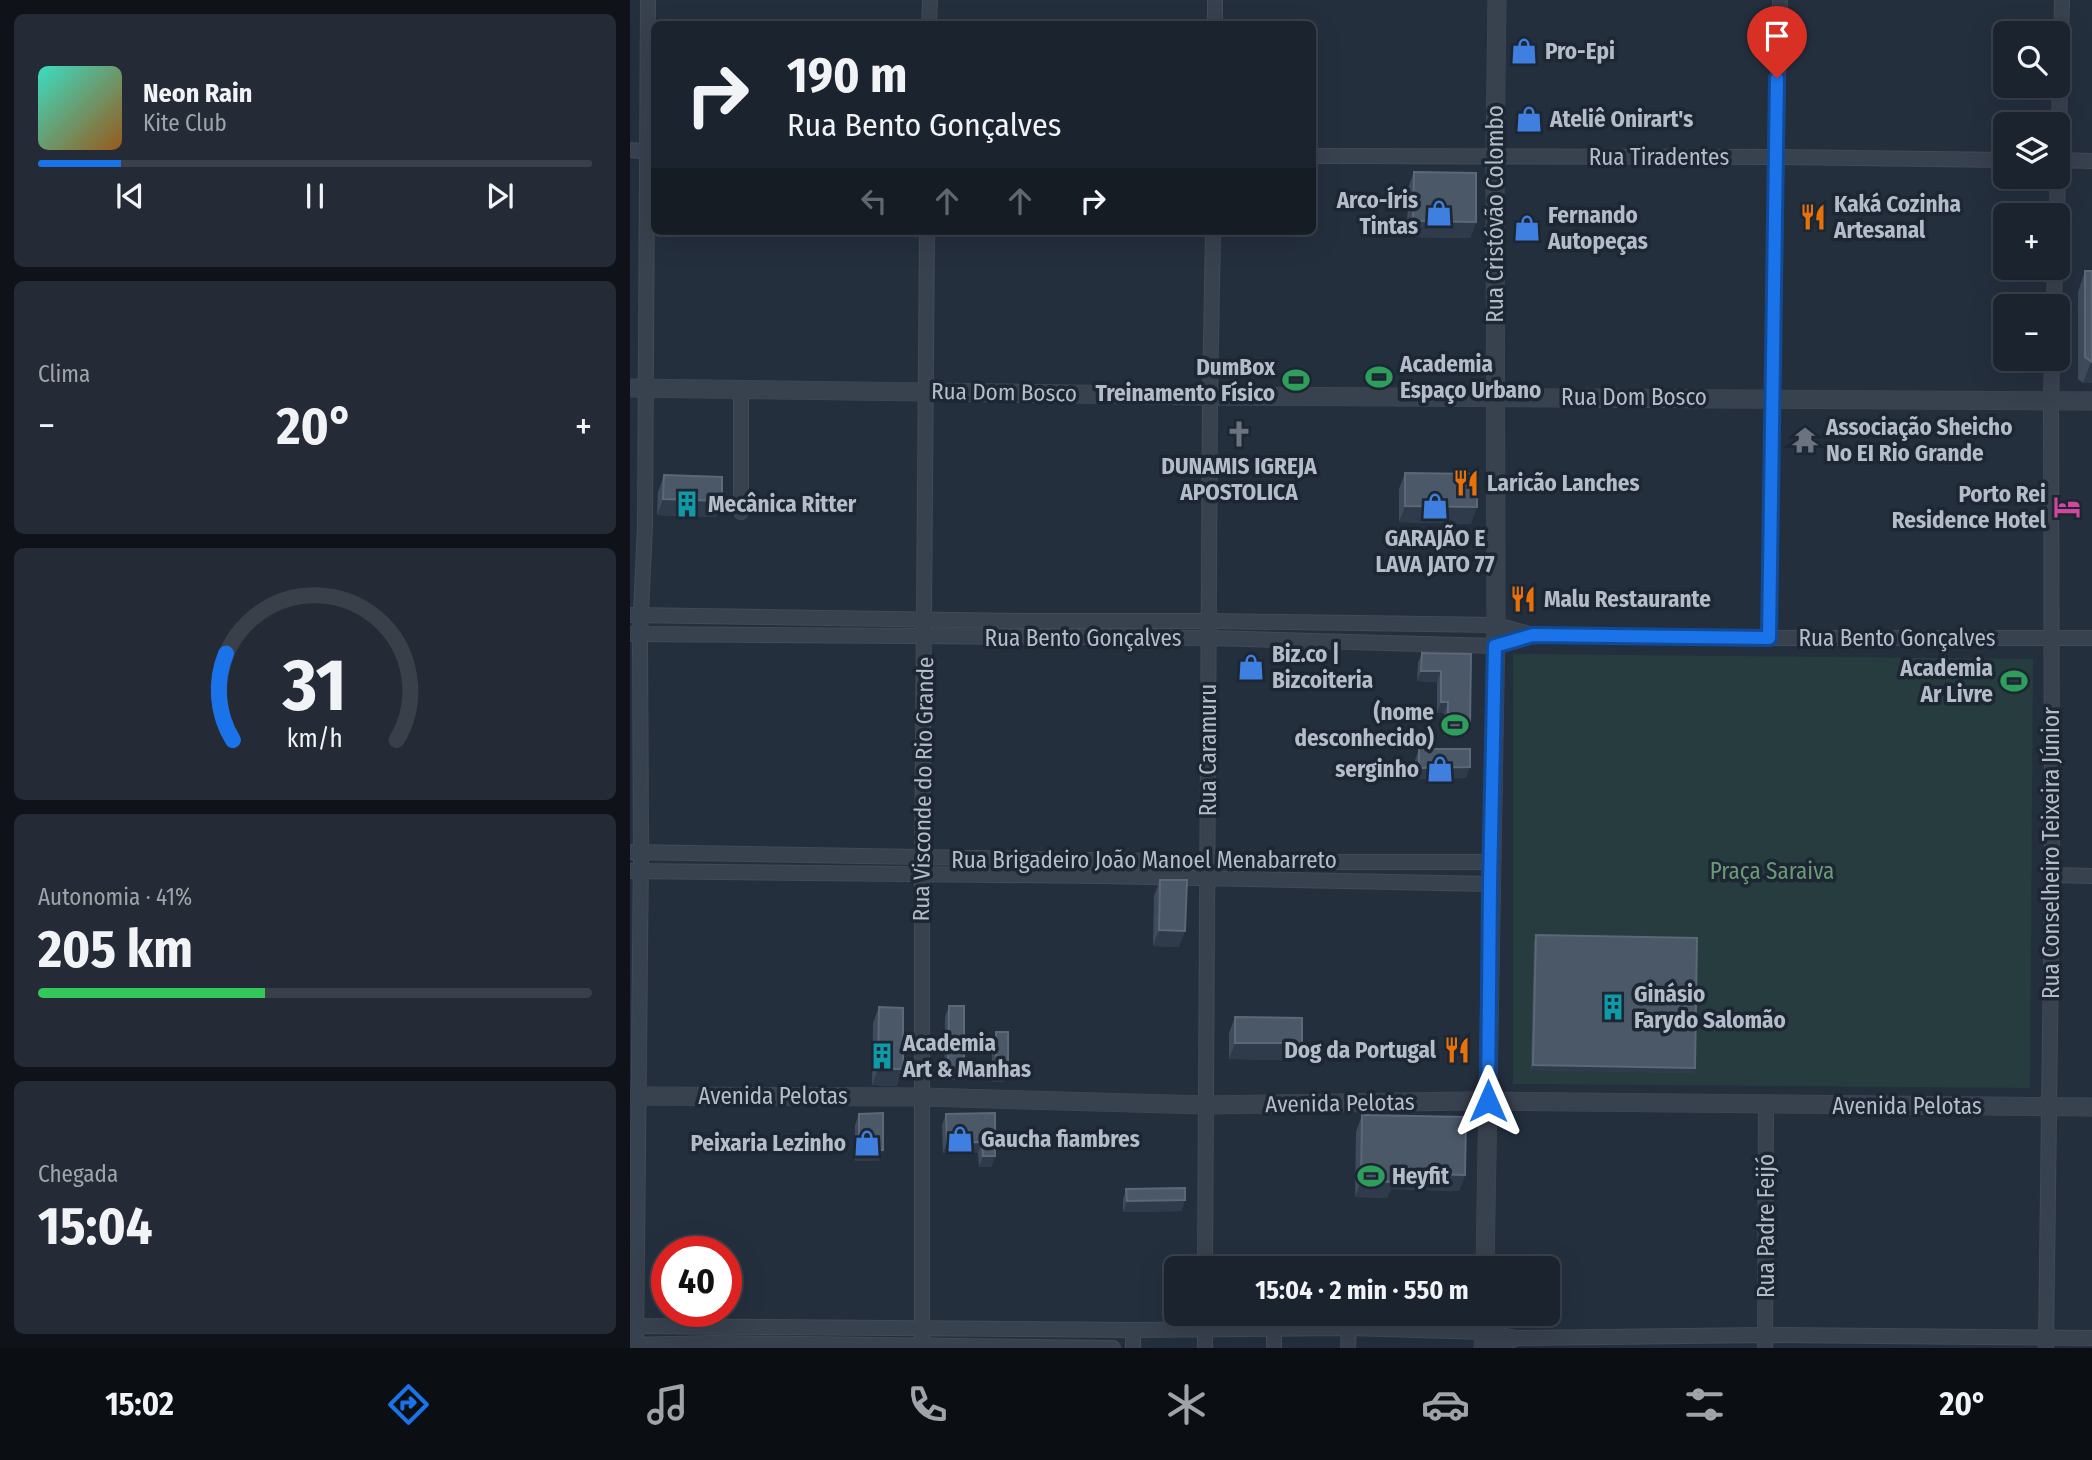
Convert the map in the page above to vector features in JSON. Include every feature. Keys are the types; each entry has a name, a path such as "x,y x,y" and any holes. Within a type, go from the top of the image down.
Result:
{"street":[{"path":"648,0 650,157 638,388 645,526 635,615 634,1346 713,1343 922,1348 1113,1348"},
{"path":"929,21 930,0"},
{"path":"1215,0 1215,21"},
{"name":"Rua Cristóvão Colombo","path":"1485,1256 1496,625 1497,0"},
{"path":"1769,638 1775,157 1780,0"},
{"path":"2059,112 2062,0"},
{"path":"630,150 650,157"},
{"name":"Rua Tiradentes","path":"1316,156 1993,160"},
{"path":"630,163 650,157"},
{"path":"2070,160 2092,161"},
{"name":"Rua Visconde do Rio Grande","path":"922,1348 922,858 927,235"},
{"name":"Rua Caramuru","path":"1205,1256 1213,235"},
{"name":"Rua Conselheiro Teixeira Júnior","path":"2046,1342 2052,875 2052,371"},
{"name":"Rua Dom Bosco","path":"638,388 1210,396 2092,401"},
{"path":"740,390 741,512"},
{"name":"Rua Bento Gonçalves","path":"635,615 1496,625 1533,635 2092,638"},
{"path":"730,635 731,618"},
{"path":"1019,621 1020,637"},
{"name":"Rua Bento Gonçalves","path":"635,634 1209,638 1495,646 1533,635"},
{"name":"Rua Brigadeiro João Manoel Menabarreto","path":"635,852 1208,862 1490,862"},
{"path":"1099,859 1100,876"},
{"path":"1292,861 1292,881"},
{"name":"Rua Brigadeiro João Manoel Menabarreto","path":"635,871 1490,884"},
{"path":"2052,875 2092,876"},
{"name":"Avenida Pelotas","path":"634,1096 921,1097 1206,1105 1488,1101 2092,1107"},
{"name":"Rua Padre Feijó","path":"1765,1341 1766,1105"},
{"path":"633,1326 651,1326"},
{"path":"742,1326 1133,1330 1169,1326"},
{"path":"750,1326 750,1344"},
{"path":"780,1345 781,1326"},
{"path":"1205,1326 1205,1348"},
{"path":"1251,1326 1484,1331 1517,1338 2046,1342 2092,1338"},
{"path":"712,1327 713,1343"},
{"path":"1274,1328 1274,1348"},
{"path":"1348,1348 1349,1328"},
{"path":"852,1346 853,1329"},
{"path":"1013,1329 1013,1347"},
{"path":"1133,1330 1133,1348"},
{"path":"1494,1348 1517,1338"}],"green space":[{"name":"Praça Saraiva","path":"1513,654 2033,659 2030,1088 1513,1084"}],"building":[{"path":"1414,172 1476,173 1476,222 1413,221"},
{"path":"2085,271 2092,271 2092,362 2085,357"},
{"path":"1405,473 1477,474 1477,507 1405,506"},
{"path":"664,475 722,477 722,501 663,499"},
{"path":"1422,653 1471,654 1470,726 1448,726 1448,702 1441,702 1441,671 1421,671"},
{"path":"1419,749 1470,749 1470,767 1419,768"},
{"path":"1160,880 1187,880 1185,931 1159,930"},
{"name":"Ginásio Farydo Salomão","path":"1536,935 1697,938 1695,1068 1533,1065"},
{"path":"949,1006 964,1006 964,1069 948,1069"},
{"path":"879,1007 903,1008 903,1069 878,1069"},
{"path":"1235,1017 1302,1018 1302,1043 1235,1043"},
{"path":"996,1032 1008,1032 1008,1071 996,1071"},
{"path":"883,1113 883,1150 859,1150 859,1114"},
{"path":"995,1113 995,1156 983,1156 982,1142 947,1143 946,1114"},
{"path":"1362,1115 1466,1117 1465,1175 1394,1173 1393,1182 1361,1181"},
{"path":"1185,1188 1185,1200 1127,1201 1126,1189"}],"place":[{"name":"Pro-Epi","path":"1524,51"},
{"name":"Ateliê Onirart's","path":"1529,119"},
{"name":"Arco-Íris Tintas","path":"1439,213"},
{"name":"Kaká Cozinha Artesanal","path":"1813,217"},
{"name":"Fernando Autopeças","path":"1527,228"},
{"name":"Academia Espaço Urbano","path":"1379,377"},
{"name":"DumBox Treinamento Físico","path":"1296,380"},
{"name":"DUNAMIS IGREJA APOSTOLICA","path":"1239,434"},
{"name":"Associação Sheicho No EI Rio Grande","path":"1805,440"},
{"name":"Laricão Lanches","path":"1466,483"},
{"name":"Mecânica Ritter","path":"687,504"},
{"name":"GARAJÃO E LAVA JATO 77","path":"1435,506"},
{"name":"Porto Rei Residence Hotel","path":"2067,507"},
{"name":"Malu Restaurante","path":"1523,599"},
{"name":"Biz.co | Bizcoiteria","path":"1251,667"},
{"name":"Academia Ar Livre","path":"2014,681"},
{"name":"(nome desconhecido)","path":"1455,725"},
{"name":"serginho","path":"1440,769"},
{"name":"Ginásio Farydo Salomão","path":"1613,1007"},
{"name":"Dog da Portugal","path":"1457,1050"},
{"name":"Academia Art & Manhas","path":"882,1056"},
{"name":"Gaucha fiambres","path":"960,1139"},
{"name":"Peixaria Lezinho","path":"867,1143"},
{"name":"Heyfit","path":"1371,1176"}],"route":[{"path":"1488,1101 1495,646 1533,635 1769,638 1777,78"}]}
